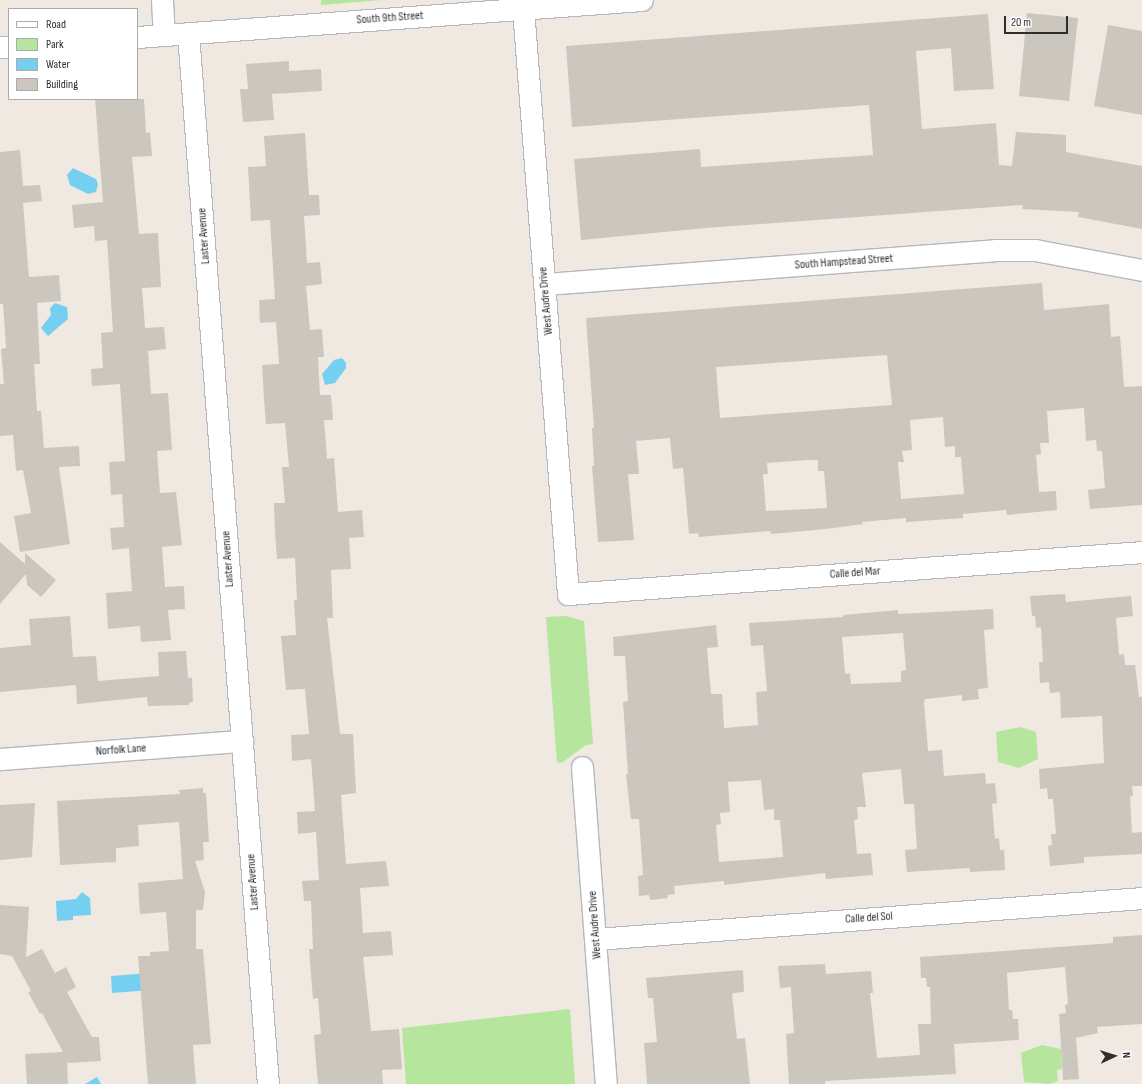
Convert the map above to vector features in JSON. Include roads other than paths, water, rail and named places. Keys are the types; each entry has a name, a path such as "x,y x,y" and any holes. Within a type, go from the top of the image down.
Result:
{"street":[{"path":"162,0 164,35"},
{"name":"South 9th Street","path":"138,37 642,0"},
{"name":"West Audre Drive","path":"523,8 568,594"},
{"name":"Laster Avenue","path":"188,33 268,1084"},
{"name":"South Hampstead Street","path":"545,284 995,250 1035,250 1142,270"},
{"name":"Calle del Mar","path":"568,594 1142,552"},
{"name":"Norfolk Lane","path":"0,759 242,741"},
{"name":"West Audre Drive","path":"582,767 606,1084"},
{"name":"Calle del Sol","path":"596,939 1142,898"}],"water":[{"path":"73,168 96,179 98,184 96,192 88,194 70,185 67,175"},
{"path":"55,303 67,307 68,319 48,336 41,328 51,315 50,308"},
{"path":"342,358 346,363 346,368 335,383 325,385 322,374 334,360"},
{"path":"82,892 90,898 91,915 73,916 73,920 57,921 56,901 76,899"},
{"path":"150,973 151,990 112,993 111,976"},
{"path":"97,1077 101,1084 85,1084"}]}
